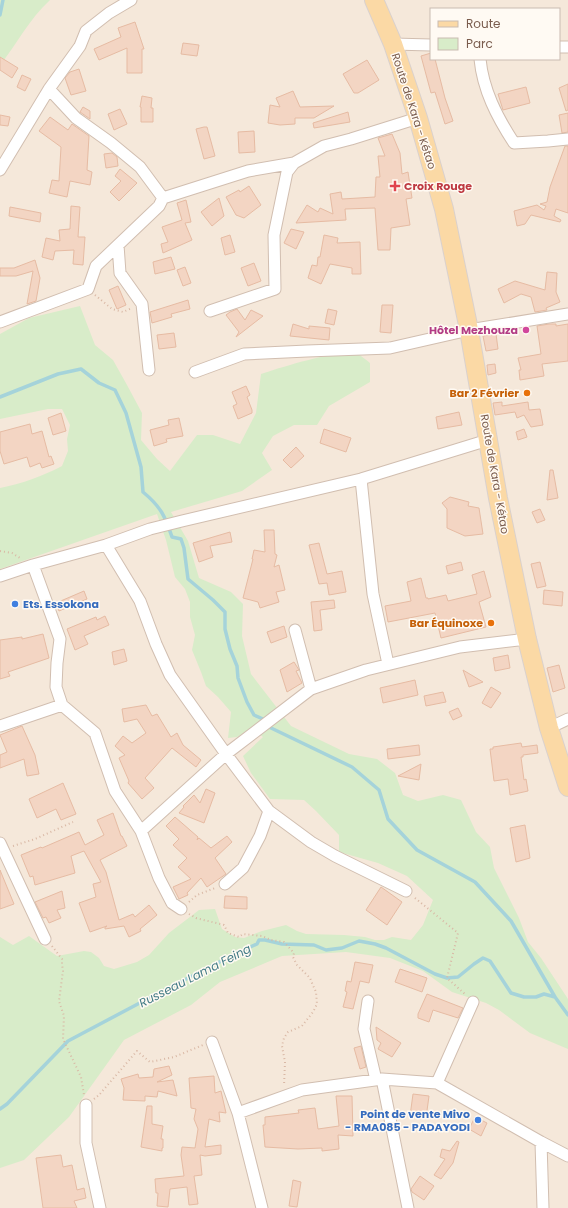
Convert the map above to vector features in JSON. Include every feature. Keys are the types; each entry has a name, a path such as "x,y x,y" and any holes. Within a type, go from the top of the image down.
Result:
{"main road":[{"name":"Route de Kara - Kétao","path":"374,0 393,44 418,118 444,209 469,330 500,505 527,639 548,728 568,787"}],"street":[{"path":"0,170 49,89 80,46 86,31 109,13 131,0"},
{"path":"393,44 430,45"},
{"path":"480,60 481,72 492,106 514,143 568,139"},
{"path":"49,89 76,118 140,166 163,198"},
{"path":"0,322 88,289 96,266 159,206 163,198 248,171 294,163 324,146 418,118"},
{"path":"210,310 275,289 274,235 287,172 294,163"},
{"path":"118,245 120,273 142,304 149,370"},
{"path":"196,372 244,354 390,348 469,330 568,314"},
{"path":"0,576 33,565 106,545 150,529 361,479 488,440"},
{"path":"361,479 373,594 388,664"},
{"path":"106,545 140,601 156,644 170,675 226,754 269,811 311,842 334,856 406,891"},
{"path":"33,565 60,639 56,687 62,705 95,733 115,791 140,831 162,884 172,903 181,909"},
{"path":"295,630 311,689"},
{"path":"140,831 226,754 311,689 366,670 460,647 527,639"},
{"path":"0,726 62,705"},
{"path":"548,728 568,719"},
{"path":"225,884 243,868 260,836 269,811"},
{"path":"1,846 46,939"},
{"path":"368,1001 364,1029 379,1079 408,1208"},
{"path":"437,1083 473,1002"},
{"path":"212,1042 238,1113 262,1208"},
{"path":"238,1113 302,1090 379,1079 437,1083 568,1156"},
{"path":"86,1105 86,1143 100,1208"},
{"path":"541,1142 542,1208"}],"path":[{"path":"88,289 112,309 122,312 142,304"},
{"path":"0,551 12,553 33,565"},
{"path":"1,846 35,839 73,822"},
{"path":"225,884 197,895 181,909 196,918 224,925 228,933 239,936 243,934 262,936 271,940 284,942 294,953 293,957 297,965 310,978 316,992 316,1008 302,1026 288,1032 284,1038 282,1046 285,1062 284,1097"},
{"path":"406,891 458,933 447,978 473,1002"},
{"path":"46,939 50,942 62,959 63,971 59,1002 64,1016 63,1039 81,1077 86,1105 99,1095 137,1052 150,1062 174,1057 212,1042"}],"shaded area":[{"path":"0,0 568,0 568,1208 0,1208"}],"green space":[{"path":"0,0 50,0 29,23 0,65"},
{"path":"80,306 95,345 113,360 142,413 141,440 157,459 170,471 197,435 213,435 240,444 256,413 261,374 325,356 338,354 357,354 370,363 370,382 329,406 317,425 294,425 273,436 262,453 272,470 242,491 171,512 188,541 199,578 231,592 243,604 242,636 251,674 291,726 349,754 377,759 395,773 403,795 418,801 443,795 461,800 476,832 490,847 494,868 519,918 528,942 541,958 568,999 568,1049 530,1033 499,1010 486,1003 452,992 423,971 390,958 346,952 282,956 220,982 191,1005 124,1040 69,1117 24,1160 0,1168 0,937 13,945 29,936 57,956 84,951 91,952 99,958 104,966 114,969 137,962 149,955 169,933 199,910 215,909 222,929 235,937 244,938 262,931 286,925 306,934 344,935 365,937 375,940 384,940 392,937 411,940 423,925 433,900 407,876 378,863 339,852 339,835 304,800 270,799 251,773 243,756 263,737 252,728 237,737 228,738 231,712 206,686 192,650 195,635 190,617 190,602 185,589 175,577 166,540 157,514 0,569 0,488 32,479 62,466 68,451 67,439 70,425 62,409 48,409 0,419 0,334 29,318"}],"building":[{"path":"135,22 144,49 142,49 142,73 127,73 127,48 99,60 94,49 121,37 118,28"},
{"path":"183,43 199,45 197,56 181,54"},
{"path":"430,53 430,60 435,60 445,98 453,121 445,124 435,92 431,93 421,56"},
{"path":"0,57 18,68 12,78 0,70"},
{"path":"367,60 379,80 358,93 354,93 343,74"},
{"path":"79,69 86,91 71,95 65,78 70,72"},
{"path":"22,75 31,79 25,91 17,87"},
{"path":"568,84 568,110 566,111 559,88"},
{"path":"526,87 530,103 503,110 498,94"},
{"path":"293,91 300,107 334,106 314,118 295,118 295,124 280,125 268,123 270,105 280,107 276,98"},
{"path":"142,96 152,98 151,108 153,108 153,122 141,122 140,107"},
{"path":"83,107 90,111 90,119 80,112"},
{"path":"120,109 127,124 114,130 108,114"},
{"path":"348,112 350,122 314,128 313,123"},
{"path":"568,113 568,132 562,133 559,115"},
{"path":"0,115 10,117 8,126 0,125"},
{"path":"50,117 68,130 72,124 89,136 87,170 92,172 90,185 70,181 67,197 49,193 52,180 59,181 61,147 39,131"},
{"path":"207,127 215,156 204,159 196,129"},
{"path":"254,131 255,152 239,153 238,132"},
{"path":"392,134 400,153 402,174 408,172 412,198 406,199 410,225 391,228 390,250 378,250 375,208 345,209 346,220 296,223 307,205 318,212 320,208 333,214 330,194 341,192 342,199 375,197 376,177 380,177 378,156 385,156 378,138"},
{"path":"565,146 568,146 568,213 556,209 554,216 561,220 560,222 531,215 525,224 517,226 514,211 537,205 544,210 546,206 540,204 547,202 550,187"},
{"path":"112,153 117,157 118,166 106,168 104,154"},
{"path":"120,169 137,183 119,201 110,192 121,181 115,176"},
{"path":"249,186 261,205 244,218 236,215 226,197 239,190 240,192"},
{"path":"219,198 224,216 212,226 201,212"},
{"path":"186,200 191,222 185,223 192,240 163,253 161,244 168,242 162,227 182,220 177,203"},
{"path":"71,206 80,207 78,237 85,237 83,265 73,264 74,250 55,251 53,260 42,257 46,238 60,241 59,230 70,229"},
{"path":"10,207 41,213 40,222 9,216"},
{"path":"291,229 304,232 296,249 284,243"},
{"path":"230,235 235,252 225,255 221,238"},
{"path":"324,235 338,238 337,243 360,242 361,274 352,274 352,268 330,264 321,284 308,278 312,265 317,266"},
{"path":"171,257 175,269 155,274 153,262"},
{"path":"35,260 40,278 36,301 27,304 33,271 16,276 0,276 0,268 14,268"},
{"path":"254,263 261,281 248,286 241,268"},
{"path":"185,267 191,283 183,286 177,270"},
{"path":"547,272 557,273 556,292 560,302 546,308 547,310 535,312 531,297 521,294 504,303 498,289 515,281 545,290"},
{"path":"118,286 126,305 117,309 109,290"},
{"path":"188,300 190,309 171,314 172,317 152,323 150,312"},
{"path":"382,305 393,305 391,333 380,332"},
{"path":"237,309 245,320 251,310 263,316 236,337 239,332 226,315"},
{"path":"328,309 337,311 334,325 325,323"},
{"path":"293,324 309,329 309,326 330,328 329,340 290,336"},
{"path":"556,324 556,326 568,324 568,361 542,364 544,376 520,380 519,370 521,370 518,358 541,354 537,326"},
{"path":"174,333 176,347 159,349 157,335"},
{"path":"496,334 498,349 486,351 483,336"},
{"path":"495,364 496,373 488,375 487,365"},
{"path":"246,386 250,395 247,397 252,413 238,419 233,406 237,404 232,392"},
{"path":"502,402 502,406 528,402 529,410 540,409 543,425 531,427 524,415 517,418 515,412 495,415 493,403"},
{"path":"459,412 462,425 438,429 436,417"},
{"path":"61,413 66,431 53,435 48,418"},
{"path":"179,418 183,436 166,439 167,442 154,446 150,430 169,425 168,420"},
{"path":"30,424 32,434 42,431 49,457 51,456 54,464 42,468 40,463 30,467 27,457 4,464 0,451 0,432"},
{"path":"324,429 351,438 346,452 320,443"},
{"path":"524,429 527,437 518,440 516,432"},
{"path":"296,447 304,456 291,468 283,460"},
{"path":"550,470 553,470 558,498 547,500"},
{"path":"450,497 469,502 468,506 479,508 483,534 465,536 447,528 447,509 442,503"},
{"path":"540,509 545,520 537,523 532,512"},
{"path":"264,530 274,530 275,554 277,555 274,567 279,565 285,590 276,592 279,602 260,608 258,602 243,598 254,550 265,552"},
{"path":"230,532 232,542 210,546 213,557 199,562 193,543"},
{"path":"319,543 327,574 342,571 346,592 329,595 327,583 319,584 309,545"},
{"path":"461,562 463,570 448,574 446,566"},
{"path":"540,562 546,586 537,588 531,564"},
{"path":"484,571 491,597 479,602 486,627 441,638 435,613 388,622 385,606 411,601 407,582 421,578 426,598 428,599 446,595 448,601 477,594 472,575"},
{"path":"544,590 563,592 562,606 543,604"},
{"path":"84,591 87,599 59,611 56,603"},
{"path":"334,600 335,608 320,610 322,630 314,631 311,602"},
{"path":"105,616 109,625 84,636 88,644 75,650 67,629 96,617 97,620"},
{"path":"284,626 287,637 271,643 267,632"},
{"path":"43,634 49,658 8,672 10,676 0,679 0,640 22,637 22,639"},
{"path":"124,649 127,661 114,665 112,652"},
{"path":"508,655 510,668 495,671 493,658"},
{"path":"294,662 299,670 296,671 302,683 287,692 280,670"},
{"path":"559,665 565,688 553,692 547,668"},
{"path":"463,670 483,682 469,687"},
{"path":"415,680 418,695 383,703 380,688"},
{"path":"491,687 501,693 491,708 482,703"},
{"path":"443,692 446,702 426,706 424,696"},
{"path":"146,705 152,716 157,714 171,737 177,733 183,745 201,760 196,767 172,748 145,778 154,788 142,799 128,783 129,781 119,758 125,755 115,746 123,736 132,743 146,733 137,719 124,722 122,709"},
{"path":"458,708 462,716 453,720 449,712"},
{"path":"22,726 35,755 39,774 27,776 24,759 0,768 0,755 7,752 0,735"},
{"path":"521,743 522,747 537,745 538,753 523,755 523,757 521,757 524,780 526,779 528,791 510,795 508,779 494,781 490,749 493,749 493,747"},
{"path":"419,745 420,755 388,759 387,749"},
{"path":"421,764 419,780 398,776"},
{"path":"63,783 76,814 61,820 56,809 37,818 29,799"},
{"path":"206,789 215,793 204,823 179,813 184,807 183,806 194,795 200,803"},
{"path":"113,813 121,836 127,846 100,860 106,872 119,920 133,914 135,917 149,905 157,915 140,929 141,931 129,937 124,926 105,929 107,926 90,932 79,903 96,897 93,884 101,882 84,851 71,856 75,873 35,885 33,876 30,877 21,855 41,847 42,848 79,832 85,845 104,835 97,820"},
{"path":"175,817 198,837 197,840 199,838 211,848 227,836 232,842 215,858 226,874 207,887 201,878 187,893 188,895 179,899 173,887 191,879 178,867 187,858 173,845 179,839 166,826"},
{"path":"525,825 530,858 516,862 510,828"},
{"path":"0,870 14,904 0,909"},
{"path":"381,887 402,902 387,925 366,910"},
{"path":"62,891 65,908 57,910 61,918 49,923 46,917 43,918 35,902"},
{"path":"225,896 247,897 247,909 224,908"},
{"path":"355,962 373,965 369,983 360,981 353,1009 343,1007 347,992 345,991 347,981 351,982"},
{"path":"400,969 427,978 422,992 395,982"},
{"path":"427,994 463,1008 458,1018 433,1010 429,1022 418,1018 418,1014"},
{"path":"376,1027 401,1043 392,1057 378,1049 381,1043 377,1040"},
{"path":"361,1046 366,1067 360,1069 354,1048"},
{"path":"169,1066 172,1075 157,1082 173,1080 177,1096 158,1091 157,1097 145,1096 145,1101 123,1100 124,1088 121,1079 138,1074 139,1078 153,1077 154,1069"},
{"path":"214,1076 215,1093 221,1091 226,1113 219,1112 220,1122 209,1119 205,1147 221,1145 221,1154 205,1156 200,1155 202,1175 194,1176 198,1204 189,1205 187,1187 170,1189 168,1207 157,1206 158,1193 156,1193 155,1179 184,1176 181,1155 182,1147 195,1148 198,1129 194,1119 196,1109 191,1108 189,1078"},
{"path":"413,1094 429,1096 426,1118 410,1116"},
{"path":"336,1096 352,1096 353,1136 338,1135 339,1149 322,1151 322,1148 298,1149 265,1147 263,1125 265,1125 265,1117 299,1113 298,1110 315,1108 318,1129 339,1126"},
{"path":"147,1106 152,1106 152,1124 163,1126 161,1139 163,1139 162,1151 141,1147"},
{"path":"475,1117 487,1123 481,1136 469,1129"},
{"path":"457,1141 459,1142 453,1163 441,1179 434,1175 445,1159 440,1157 442,1149 450,1151"},
{"path":"61,1155 63,1167 72,1165 77,1190 84,1188 86,1198 74,1201 77,1208 43,1208 36,1158"},
{"path":"420,1176 434,1186 424,1200 412,1192 411,1189"},
{"path":"293,1180 301,1182 297,1207 289,1206"}],"waterway":[{"path":"0,15 3,0"},
{"name":"Russeau Lama Feing","path":"0,397 58,374 81,369 99,383 115,390 126,413 141,467 143,492 162,512 172,537 181,539 184,548 188,579 225,612 225,629 230,649 237,666 238,678 247,702 254,715 263,719 269,727 352,767 379,790 388,819 417,850 475,882 511,921 555,997 568,1015"},
{"name":"Russeau Lama Feing","path":"0,1109 7,1104 68,1041 151,997 257,944 259,940 282,944 314,945 326,950 342,948 359,941 375,944 386,948 435,974 447,978 458,977 483,958 490,961 511,993 524,997 536,997 544,994 555,997"}],"place":[{"name":"Croix Rouge","path":"395,186"},
{"name":"Hôtel Mezhouza","path":"526,330"},
{"name":"Bar 2 Février","path":"527,393"},
{"name":"Ets. Essokona","path":"15,604"},
{"name":"Bar Équinoxe","path":"491,623"},
{"name":"Point de vente Mivo - RMA085 - PADAYODI","path":"478,1120"}]}
